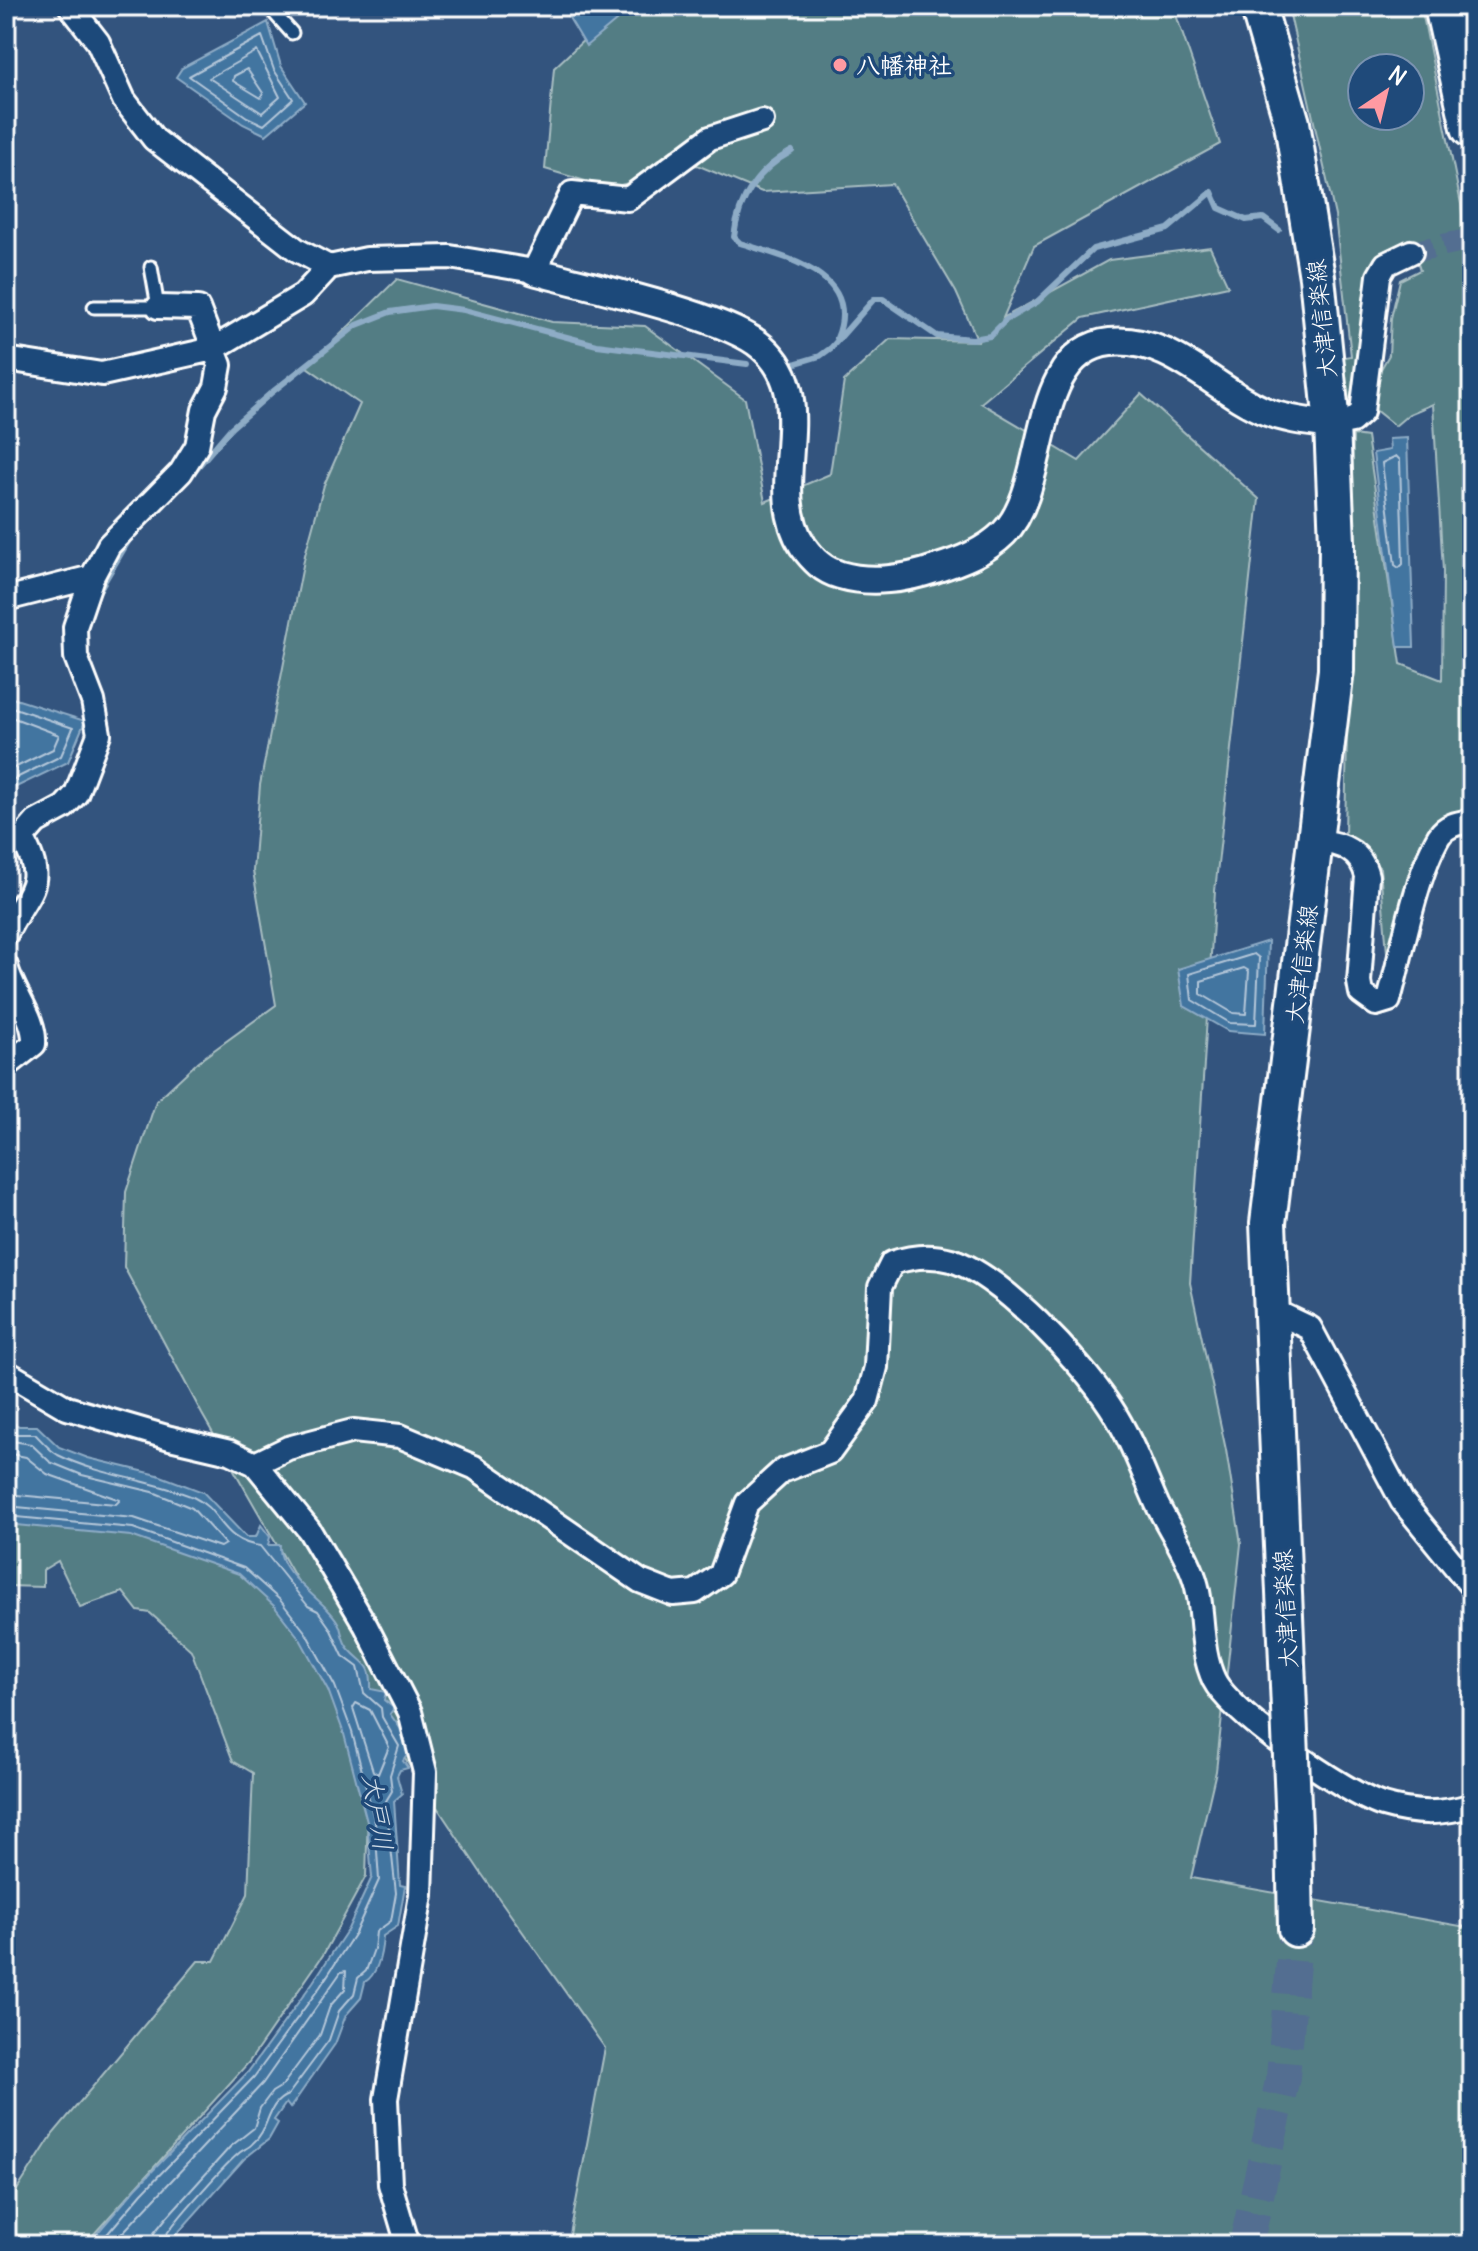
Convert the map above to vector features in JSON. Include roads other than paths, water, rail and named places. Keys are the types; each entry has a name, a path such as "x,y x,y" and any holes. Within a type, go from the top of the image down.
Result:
{"highway":[{"path":"1445,6 1472,127"}],"main road":[{"name":"大津信楽線","path":"1258,6 1292,123 1317,277 1332,425 1336,670 1268,1223 1296,1929"}],"street":[{"path":"70,6 98,42 124,100 154,139 297,250 329,267"},
{"path":"534,271 572,193 628,199 710,138 762,121"},
{"path":"6,359 102,374 213,349 303,295 329,267 367,259 450,257 534,271 713,322 762,346 774,359 785,380 791,406 786,487 793,530 821,567 864,579 896,578 960,561 986,547 1006,531 1029,484 1048,401 1058,381 1086,352 1106,343 1132,341 1164,350 1267,412 1332,425 1352,421 1362,412 1379,276 1386,264 1411,252"},
{"path":"6,934 35,881 36,862 25,842 25,831 64,807 76,794 99,734 93,701 76,657 75,627 92,577 109,545 181,472 197,446 204,410 216,387 220,365 198,308 158,307"},
{"path":"6,599 92,577"},
{"path":"1317,841 1339,843 1363,861 1367,876 1359,982 1361,993 1376,1004 1389,1000 1419,889 1440,835 1452,824 1472,821"},
{"path":"6,966 10,982 35,1033 34,1044 6,1066"},
{"path":"255,1464 288,1448 353,1431 400,1436 474,1467 640,1581 673,1594 695,1592 721,1574 747,1503 782,1471 830,1452 867,1401 876,1367 880,1287 892,1263 917,1255 951,1260 999,1289 1042,1326 1110,1405 1137,1454 1157,1504 1193,1573 1206,1655 1215,1681 1231,1701 1310,1763 1380,1804 1427,1813 1472,1805"},
{"path":"1270,1309 1310,1328 1402,1501 1472,1587"},
{"path":"6,1372 67,1408 230,1452 255,1464 309,1530 366,1626 410,1712 425,1772 421,1895 386,2099 390,2184 408,2245"}],"lane":[{"path":"268,6 292,33"},
{"path":"94,307 158,307 151,267"}],"water":[{"path":"562,6 634,6 586,46"},
{"path":"268,22 281,66 305,102 266,135 243,124 176,77 182,68"},
{"path":"1407,438 1414,647 1398,647 1373,453 1390,450 1389,439"},
{"path":"6,696 85,721 68,762 6,792"},
{"path":"1268,941 1265,1034 1228,1031 1184,1006 1178,969"},
{"name":"大戸川","path":"6,1420 19,1426 37,1426 59,1447 88,1458 158,1475 203,1492 246,1537 256,1537 261,1525 270,1537 268,1545 280,1545 281,1557 287,1568 335,1618 347,1647 366,1665 371,1689 386,1692 384,1700 394,1708 390,1714 400,1728 408,1754 403,1761 408,1768 400,1770 397,1776 402,1794 394,1801 400,1885 405,1886 398,1926 383,1936 379,1961 374,1973 365,1982 361,1998 346,2015 335,2044 290,2108 286,2103 274,2120 278,2123 269,2139 244,2159 167,2245 87,2245 136,2188 248,2072 313,1982 348,1929 372,1877 367,1822 344,1734 328,1690 300,1639 274,1606 239,1574 131,1536 6,1524"}],"waterway":[{"path":"792,151 769,167 752,186 740,210 734,237 740,243 797,262 829,284 839,298 842,316 837,338"},
{"path":"790,365 820,356 831,348 874,299 883,299 937,336 973,339 990,336 1006,320 1037,302 1093,249 1168,229 1212,192 1219,208 1246,220 1263,218 1279,230"},
{"path":"190,476 231,428 271,393 357,325 390,312 432,306 464,310 597,345 747,364"},
{"path":"97,594 132,535"},
{"path":"90,666 99,688"},
{"path":"6,866 19,848"}],"tunnel":[{"path":"1411,252 1472,239"},
{"path":"1246,2245 1283,2077 1296,1929"}],"place":[{"name":"八幡神社","path":"840,65"}]}
